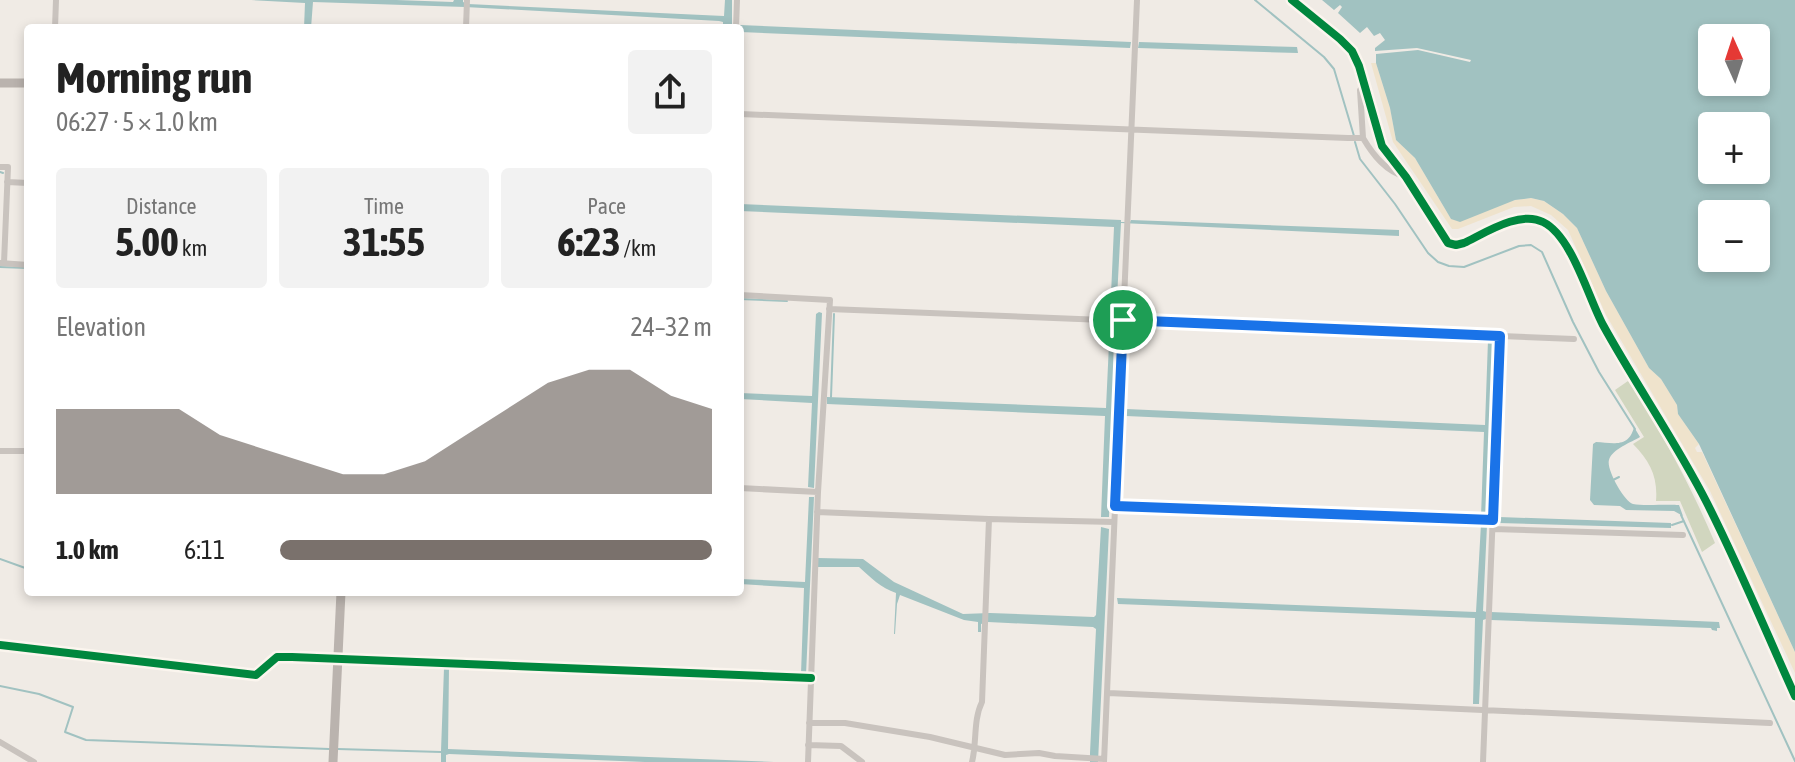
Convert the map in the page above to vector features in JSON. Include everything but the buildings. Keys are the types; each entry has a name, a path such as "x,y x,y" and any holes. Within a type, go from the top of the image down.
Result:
{"street":[{"path":"55,24 56,0"},
{"path":"736,24 737,0"},
{"path":"809,723 845,723 930,737 1005,755 1039,753 1055,759 1103,760 1111,600 1108,522 1115,506 1119,413 1116,320 1127,222 1137,0"},
{"path":"1292,0 1352,51 1382,146 1406,177 1448,243 1464,243 1528,217 1543,222 1558,233 1616,349 1707,504 1795,696"},
{"path":"466,24 467,4"},
{"path":"0,83 24,83"},
{"path":"1364,86 1360,90 1361,138 1373,155 1397,175 1406,177"},
{"path":"744,114 1361,138"},
{"path":"0,167 8,167 2,263 24,265"},
{"path":"7,182 24,183"},
{"path":"744,295 830,300 817,512 808,762"},
{"path":"829,309 1574,339"},
{"path":"1483,762 1493,529 1490,518 1500,336"},
{"path":"0,451 24,451"},
{"path":"744,488 818,492"},
{"path":"1115,506 1490,518"},
{"path":"817,512 1108,522"},
{"path":"972,762 978,711 982,702 989,519"},
{"path":"1493,529 1683,535"},
{"path":"333,762 341,596"},
{"path":"0,645 256,675 277,657 811,678"},
{"path":"1108,693 1770,723"},
{"path":"0,742 34,762"},
{"path":"808,745 841,746 862,762"}],"green space":[{"path":"1628,381 1675,460 1715,543 1702,552 1680,501 1656,501 1652,470 1633,444 1644,437 1615,390"}],"sand":[{"path":"1371,63 1376,63 1396,140 1415,158 1451,219 1531,198 1544,201 1577,228 1606,291 1649,368 1661,379 1677,405 1678,414 1699,444 1695,448 1697,452 1702,452 1795,652 1795,673 1710,491 1606,315 1568,230 1551,215 1531,206 1514,207 1452,229 1393,142"}],"water":[{"path":"251,0 463,0 468,4 724,16 725,0 732,0 732,24 465,7 313,2 311,24 304,24 305,3"},
{"path":"1322,0 1795,0 1795,652 1699,444 1678,414 1677,405 1661,379 1649,368 1606,291 1577,228 1544,201 1531,198 1515,200 1460,222 1451,219 1415,158 1396,140 1376,54 1418,50 1471,60 1417,48 1375,51 1385,40 1380,33 1374,36 1367,27 1360,33 1338,13 1342,7 1340,5 1334,10"},
{"path":"744,25 1131,42 1130,48 744,32"},
{"path":"1139,42 1297,47 1298,53 1138,48"},
{"path":"744,204 1121,222 1399,230 1399,236 1121,223 1116,317 1110,317 1114,227 744,211"},
{"path":"822,313 814,488 808,487 812,403 744,399 744,393 812,396 816,314"},
{"path":"1110,322 1116,323 1109,517 1101,517 1105,416 827,404 827,397 1106,408"},
{"path":"1488,340 1494,340 1487,518 1481,517 1484,432 1126,416 1126,409 1485,425"},
{"path":"1634,427 1640,437 1618,449 1609,460 1616,484 1633,504 1679,505 1683,516 1674,511 1626,510 1620,506 1594,505 1590,500 1593,444 1624,441 1632,434"},
{"path":"809,497 814,497 806,675 801,674 804,588 744,584 744,579 805,582"},
{"path":"1499,517 1671,523 1671,528 1499,523"},
{"path":"1481,524 1487,525 1483,611 1487,612 1483,620 1479,704 1473,704 1475,618 1118,604 1117,598 1476,612"},
{"path":"1101,527 1109,529 1098,762 1090,762 1096,629 988,622 981,624 981,632 978,632 978,622 964,620 900,595 894,634 896,593 859,567 818,567 818,558 863,559 894,582 963,614 1094,617"},
{"path":"1491,612 1719,622 1720,628 1717,631 1711,628 1491,620"},
{"path":"444,668 449,668 448,749 774,762 645,762 449,754 446,755 446,762 441,762 441,753 338,750 441,751"}],"waterway":[{"path":"1255,0 1324,57 1334,69 1354,136"},
{"path":"1355,142 1360,159 1428,253 1438,262 1464,267 1519,246 1531,245 1542,252 1599,372 1635,429"},
{"path":"0,267 24,268"},
{"path":"744,299 787,301"},
{"path":"831,397 834,314"},
{"path":"1613,480 1619,477"},
{"path":"1681,515 1795,761"},
{"path":"1672,525 1684,521"},
{"path":"0,559 24,568"},
{"path":"0,686 39,694 73,707 65,732 86,740 329,749"}],"cycle path":[{"path":"1292,0 1352,51 1382,146 1406,177 1448,243 1464,243 1503,224 1524,219 1543,222 1562,240 1571,253 1603,325 1707,503 1795,696"},
{"path":"0,645 256,675 277,657 292,657 811,678"}],"route":[{"path":"1123,320 1500,336 1493,520 1115,506 1123,320"}]}
